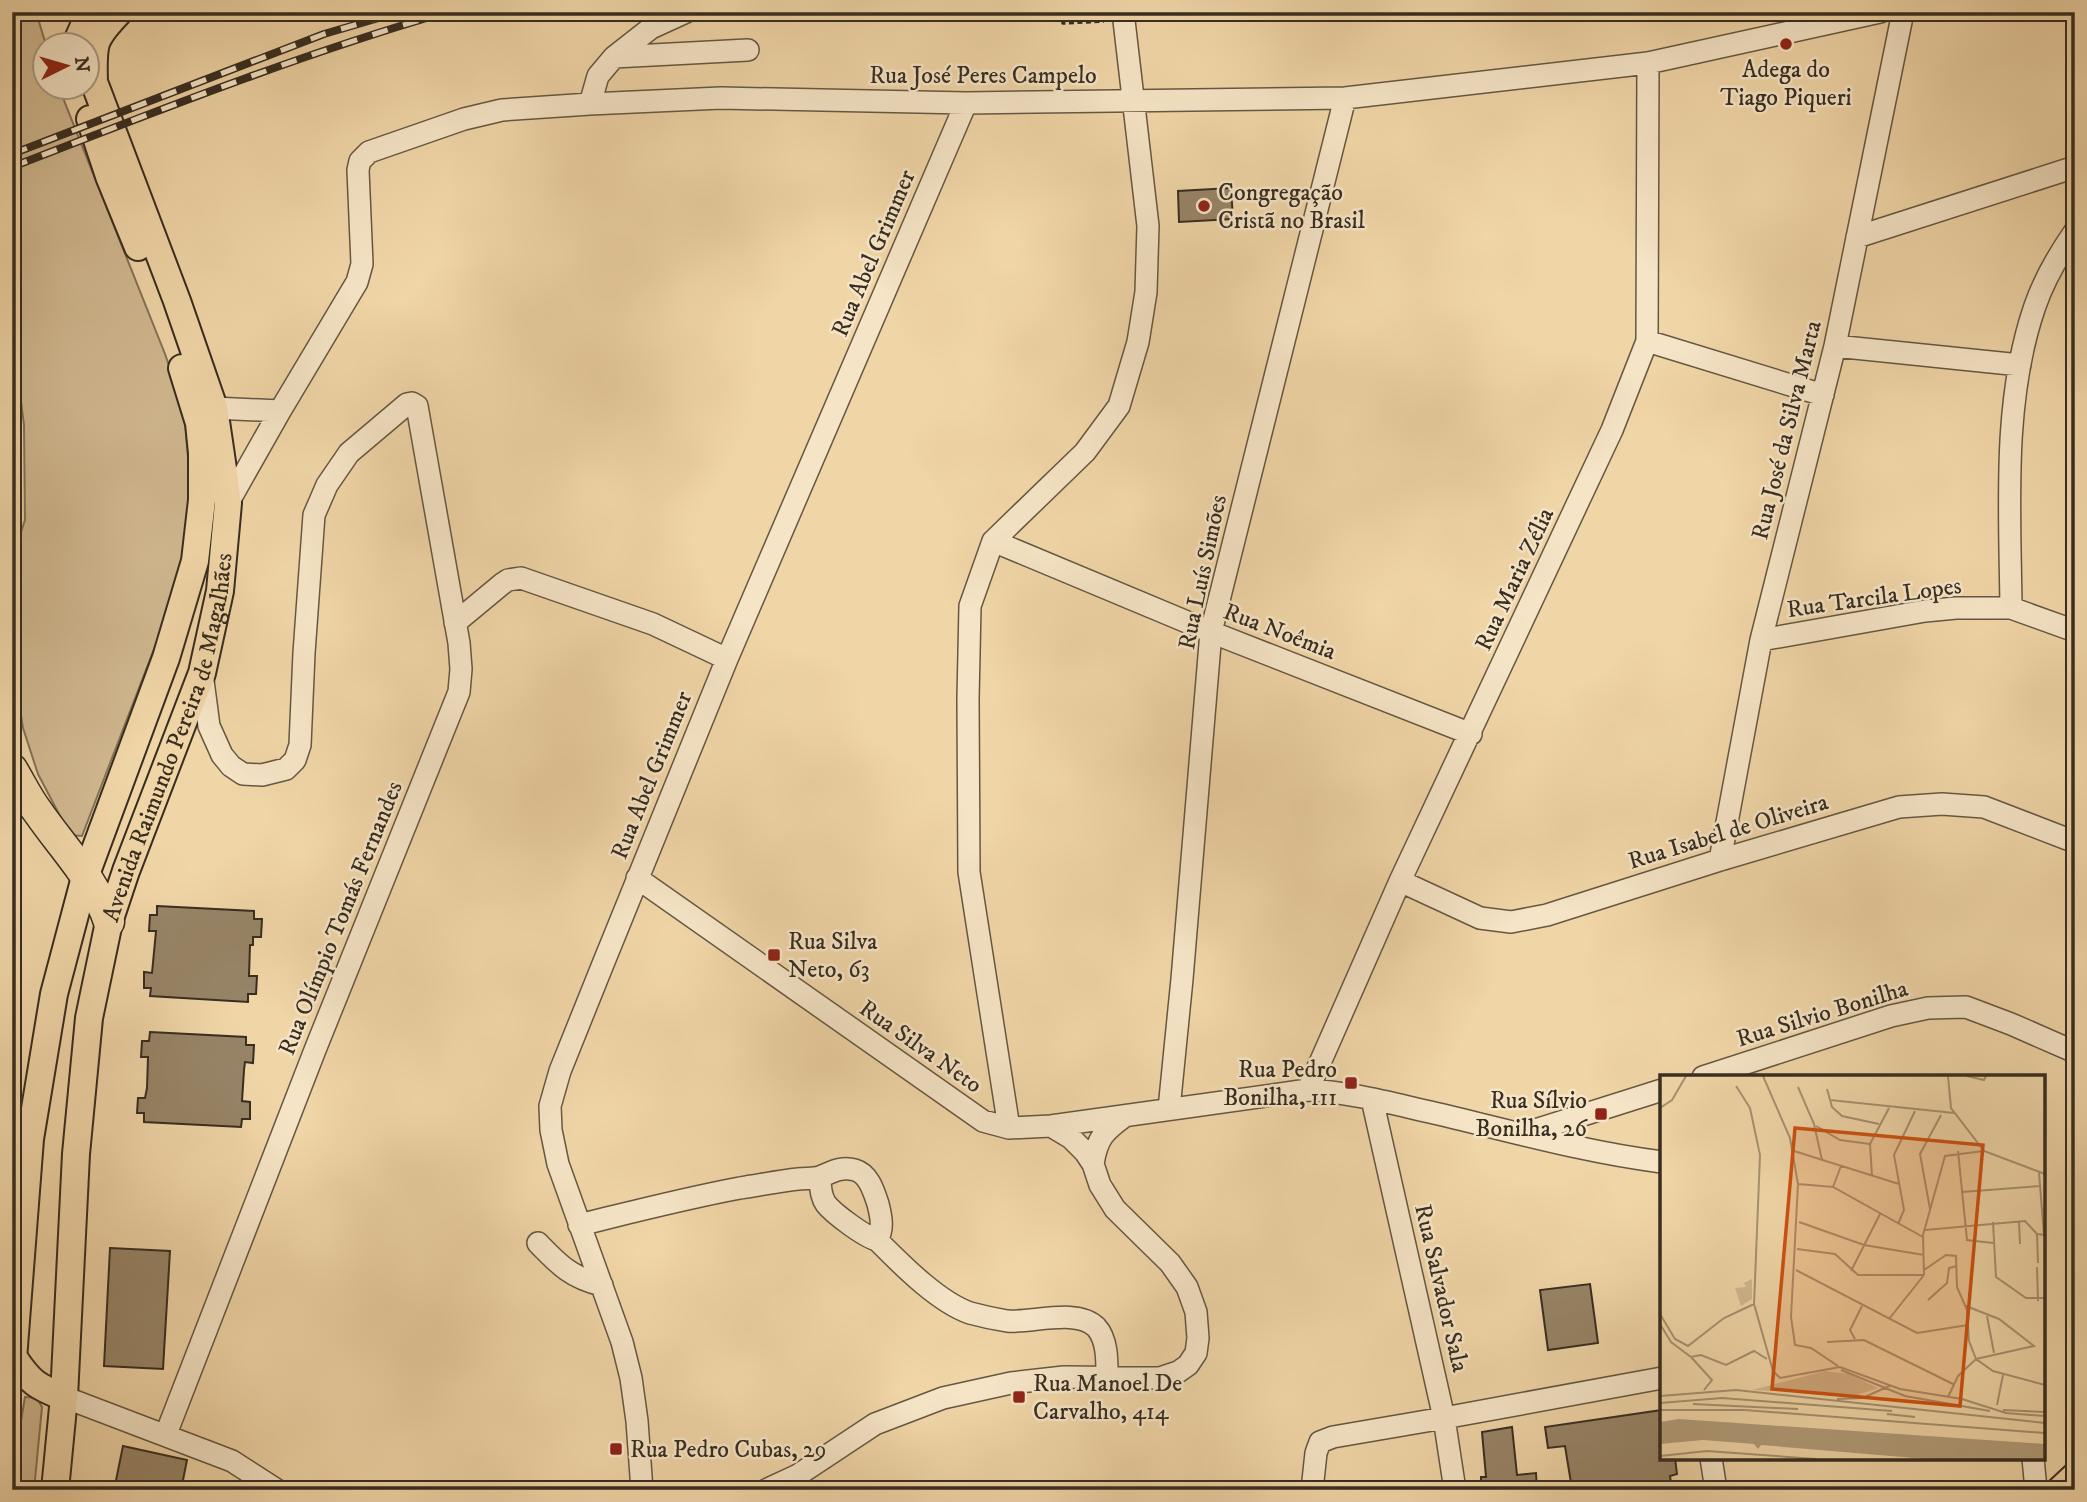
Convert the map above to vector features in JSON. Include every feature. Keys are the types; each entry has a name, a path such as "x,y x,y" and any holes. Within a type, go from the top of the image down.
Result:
{"highway":[{"path":"12,769 35,809 105,907 109,922"}],"main road":[{"path":"81,32 90,12"},
{"name":"Avenida Raimundo Pereira de Magalhães","path":"55,1490 64,1396 76,1154 89,1018 109,922 202,673 220,591 228,503 214,408 177,300 94,82 93,52 100,32 119,12"},
{"name":"Avenida Raimundo Pereira de Magalhães","path":"13,1365 30,1139 54,994 85,877 166,658 195,561 202,500 199,423 163,307 109,176 85,102"},
{"path":"13,1365 36,1385 64,1396"},
{"path":"2060,1490 2075,1476"}],"street":[{"path":"590,104 598,76 614,57 651,29 685,12"},
{"name":"Rua José Peres Campelo","path":"228,503 358,282 362,264 358,170 360,161 369,152 464,119 502,110 721,98 966,103 1345,98 1648,63 1880,12"},
{"name":"Rua José da Silva Marta","path":"1720,860 1761,640 1824,395 1903,12"},
{"path":"1123,16 1148,226 1146,292 1138,342 1119,406 1085,452 993,541 970,606 969,872 1009,1128 1051,1126 1308,1090 1329,1091 1612,1156 1660,1162"},
{"path":"614,57 748,50"},
{"name":"Rua Maria Zélia","path":"1308,1090 1400,881 1612,430 1647,341 1648,63"},
{"name":"Rua Luís Simões","path":"1169,1109 1211,632 1345,98"},
{"name":"Rua Abel Grimmer","path":"642,1490 631,1378 622,1342 558,1164 551,1130 550,1106 560,1071 727,659 966,103"},
{"path":"1857,237 2075,167"},
{"path":"2011,608 2010,438 2020,365 2035,306 2063,249 2075,231"},
{"path":"1647,341 1824,395"},
{"path":"1835,346 2020,365"},
{"name":"Rua Olímpio Tomás Fernandes","path":"166,1434 459,692 461,669 455,623 417,406 407,404 349,453 327,485 314,515 305,625 300,745 295,760 286,769 274,774 243,774 231,766 222,755 209,726 202,673"},
{"path":"214,408 280,411"},
{"name":"Rua Noêmia","path":"993,541 1211,632 1471,734"},
{"path":"455,623 502,584 521,578 653,624 727,659"},
{"name":"Rua Tarcila Lopes","path":"1761,640 1956,608 2011,608 2075,631"},
{"name":"Rua Isabel de Oliveira","path":"1400,881 1480,918 1511,922 1547,915 1899,807 1942,804 1984,807 2075,842"},
{"name":"Rua Silva Neto","path":"637,878 983,1121 1009,1128"},
{"name":"Rua Silvio Bonilha","path":"1709,1075 1891,1016 1928,1008 1966,1007 2075,1052"},
{"path":"1524,1134 1660,1091"},
{"name":"Rua Salvador Sala","path":"1372,1099 1444,1418 1455,1490"},
{"path":"1093,1164 1099,1140 1106,1130 1126,1115"},
{"path":"766,1490 794,1482 875,1424 943,1398 1011,1383 1064,1377 1160,1378 1178,1372 1188,1365 1196,1353 1198,1338 1196,1312 1186,1287 1170,1263 1115,1209 1100,1185 1093,1164 1078,1144 1051,1126"},
{"path":"579,1225 711,1194 820,1177 830,1171 845,1169 859,1171 866,1177 878,1203 881,1235 877,1240"},
{"path":"820,1177 821,1193 829,1207 866,1236 877,1240 936,1294 968,1312 1008,1321 1068,1318 1087,1320 1097,1328 1104,1341 1107,1378"},
{"path":"538,1243 572,1275 602,1286"},
{"path":"1311,1490 1315,1453 1320,1442 1333,1437 1660,1378"},
{"path":"64,1396 232,1461 277,1490"},
{"path":"1711,1460 1716,1490"},
{"path":"2033,1460 2036,1490"}],"path":[{"path":"1062,12 1063,23 1123,16"}],"shaded area":[{"path":"12,12 36,12 42,32 32,32 32,102 65,102 184,408 190,483 185,546 174,597 82,836 70,835 38,774 23,728 15,680 12,558 25,520 24,425 20,393 12,363"},
{"path":"25,1397 37,1398 42,1407 34,1490 12,1490 12,1475"}],"building":[{"name":"Congregação Cristã no Brasil","path":"1231,188 1233,219 1179,222 1178,191"},
{"path":"157,906 254,911 254,919 262,919 261,937 253,937 253,945 250,945 249,976 257,976 256,994 248,994 248,1002 150,996 151,988 144,988 144,972 152,973 156,931 149,931 150,915 157,915"},
{"path":"150,1032 246,1037 246,1045 254,1045 253,1063 245,1062 242,1101 250,1102 250,1119 242,1119 241,1127 144,1122 144,1113 137,1113 138,1098 145,1098 147,1088 148,1057 141,1057 142,1041 149,1041"},
{"path":"110,1248 170,1251 163,1369 104,1366"},
{"path":"1590,1284 1598,1343 1548,1350 1540,1290"},
{"path":"1660,1410 1660,1460 1675,1460 1677,1474 1670,1476 1672,1490 1600,1490 1600,1485 1572,1489 1565,1446 1548,1448 1545,1427"},
{"path":"1512,1427 1517,1475 1536,1473 1537,1490 1481,1490 1481,1477 1486,1477 1482,1432"},
{"path":"123,1446 187,1460 181,1490 114,1490"}],"railway":[{"path":"12,154 324,34 399,12"},
{"path":"12,167 282,65 447,12"}],"place":[{"name":"Adega do Tiago Piqueri","path":"1786,44"},
{"name":"Congregação Cristã no Brasil","path":"1204,206"},
{"name":"Rua Silva Neto, 63","path":"774,955"},
{"name":"Rua Pedro Bonilha, 111","path":"1351,1083"},
{"name":"Rua Sílvio Bonilha, 26","path":"1601,1114"},
{"name":"Rua Manoel De Carvalho, 414","path":"1019,1397"},
{"name":"Rua Pedro Cubas, 29","path":"616,1449"}]}
